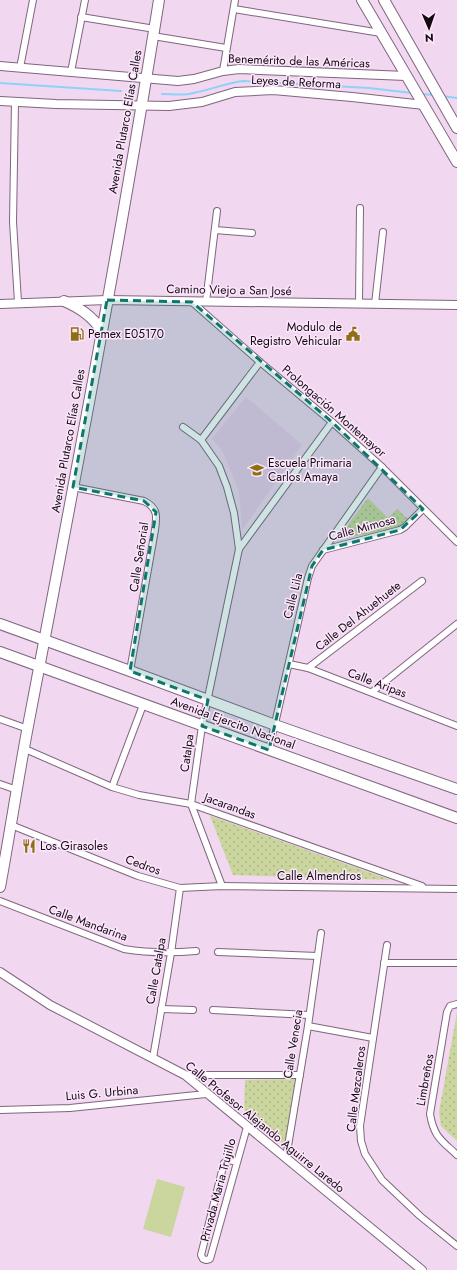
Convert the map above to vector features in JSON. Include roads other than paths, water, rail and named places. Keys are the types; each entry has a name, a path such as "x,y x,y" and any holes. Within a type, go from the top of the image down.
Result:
{"main road":[{"name":"Avenida Plutarco Elías Calles","path":"0,887 2,867 102,331 143,102 159,0"},
{"path":"362,0 457,162"},
{"path":"384,0 457,128"},
{"path":"64,301 87,314 102,331"},
{"name":"Avenida Ejercito Nacional","path":"0,624 275,725 457,789"},
{"name":"Avenida Ejercito Nacional","path":"0,652 457,818"}],"street":[{"path":"20,68 33,0"},
{"path":"71,72 84,0"},
{"path":"223,70 234,9 232,0"},
{"path":"234,9 381,33"},
{"path":"81,17 226,48"},
{"name":"Benemérito de las Américas","path":"0,66 71,72 146,81 194,80 223,70 406,76"},
{"name":"Leyes de Reforma","path":"0,101 56,104 143,102 169,106 202,102 235,92 273,90 423,104"},
{"path":"15,102 13,222 18,302"},
{"path":"359,303 360,208"},
{"path":"206,302 217,211"},
{"path":"215,230 252,233"},
{"path":"375,304 383,232"},
{"name":"Camino Viejo a San José","path":"0,304 18,302 107,300 457,305"},
{"name":"Prolongación Montemayor","path":"192,302 382,467 457,542"},
{"path":"201,440 260,362"},
{"path":"239,549 332,422"},
{"path":"183,427 201,440 219,466 227,487 234,513 239,549"},
{"name":"Calle Lila","path":"269,750 312,566 382,467"},
{"name":"Calle Señorial","path":"73,487 144,501 150,504 156,512 156,530 130,671"},
{"name":"Calle Mimosa","path":"323,550 400,530 423,509"},
{"name":"Catalpa","path":"222,886 191,804 202,726 239,549"},
{"name":"Calle Del Ahuehuete","path":"308,668 422,581"},
{"path":"372,692 457,624"},
{"name":"Calle Aripas","path":"289,664 308,668 457,726"},
{"path":"112,787 144,705"},
{"path":"0,719 28,729"},
{"name":"Jacarandas","path":"24,749 112,787 139,795 191,804 427,888"},
{"path":"0,784 17,790"},
{"name":"Cedros","path":"11,825 138,876 180,888"},
{"name":"Calle Almendros","path":"180,888 222,886 457,889"},
{"name":"Calle Catalpa","path":"153,1058 160,1009 171,953 180,888"},
{"name":"Calle Mandarina","path":"0,901 124,949 171,953 196,951"},
{"name":"Calle Venecia","path":"286,1158 308,1026 321,933"},
{"name":"Calle Mezcaleros","path":"387,945 360,1126 361,1141 365,1154 382,1180 420,1216 457,1246"},
{"path":"218,952 317,956"},
{"path":"384,963 457,963"},
{"name":"Calle Profesor Alejando Aguirre Laredo","path":"0,972 50,1005 185,1076 422,1270"},
{"name":"Limbreños","path":"457,1004 450,1006 448,1012 430,1114 432,1128 439,1139 457,1155"},
{"path":"160,1009 193,1010"},
{"path":"213,1010 309,1015"},
{"name":"Calle Mezcaleros","path":"308,1026 373,1038"},
{"path":"185,1076 300,1075"},
{"name":"Luis G. Urbina","path":"0,1110 70,1108 206,1094"},
{"name":"Privada Maria Trujillo","path":"212,1210 201,1255 203,1259 206,1260 210,1259 247,1127"},
{"path":"223,1212 212,1210 224,1163 229,1160 237,1162"}],"waterway":[{"path":"162,94 189,94 243,81 369,88 412,93"},
{"path":"0,83 121,91"},
{"path":"421,94 434,95"},
{"path":"442,96 457,98"}],"place":[{"name":"Pemex E05170","path":"77,334"},
{"name":"Modulo de Registro Vehicular","path":"353,334"},
{"name":"Escuela Primaria Carlos Amaya","path":"257,470"},
{"name":"Los Girasoles","path":"29,846"}]}
